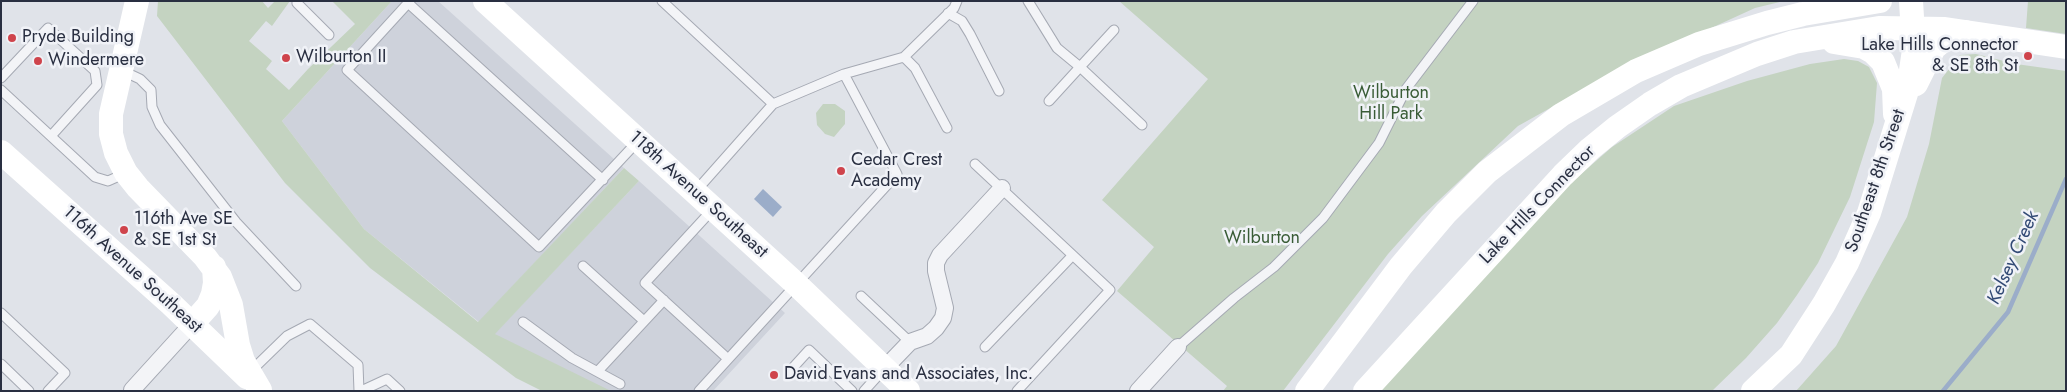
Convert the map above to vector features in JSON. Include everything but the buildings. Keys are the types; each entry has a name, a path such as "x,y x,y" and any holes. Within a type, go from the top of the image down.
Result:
{"main road":[{"name":"118th Avenue Southeast","path":"485,1 795,283 908,391"},
{"path":"1307,391 1401,266 1446,213 1487,172 1561,116 1636,71 1699,44 1794,16 1880,1"},
{"name":"Southeast 8th Street","path":"1753,391 1791,355 1824,304 1847,263 1869,213 1909,84 1914,50 1910,1"},
{"path":"133,5 111,114 111,134 116,153 126,173 147,199 214,267 228,294 243,361 257,385"},
{"name":"Lake Hills Connector","path":"1365,391 1563,175 1590,149 1617,127 1658,100 1717,70 1785,45 1879,28 1913,28 1968,32 2066,47"},
{"path":"1896,126 1927,58 1934,48 1946,38 1968,32"},
{"path":"1815,39 1864,47 1873,52 1883,62 1894,89 1896,126"},
{"name":"116th Avenue Southeast","path":"1,152 257,385"},
{"path":"192,324 208,306 213,294 215,283 214,267"}],"street":[{"path":"884,369 910,342 927,336 936,328 945,308 936,263 940,255 1002,188"},
{"path":"132,390 192,324"},
{"path":"1138,391 1178,347"}],"lane":[{"path":"298,1 297,3 329,35"},
{"path":"662,1 772,104"},
{"path":"694,192 772,104 844,74 904,57 948,13 957,1"},
{"path":"1028,1 1057,48 1142,125"},
{"path":"1178,347 1234,298 1274,268 1324,218 1379,143 1406,89 1473,1"},
{"path":"603,180 409,2 347,70 539,247 603,180 639,141"},
{"path":"948,13 962,21 999,91"},
{"path":"1,78 48,28 95,72 97,85 51,136"},
{"path":"1049,101 1114,30"},
{"path":"904,57 915,68 946,128"},
{"path":"120,69 140,79 151,90 152,107 160,125 236,222 296,286"},
{"path":"699,391 795,283 896,174 844,74"},
{"path":"1,90 95,177 108,181 126,173"},
{"path":"975,164 1110,290 1017,391"},
{"path":"714,210 645,283 727,358"},
{"path":"985,347 1072,256"},
{"path":"583,266 644,321"},
{"path":"861,296 910,342"},
{"path":"598,371 664,300"},
{"path":"1,312 65,374 48,391"},
{"path":"523,322 572,358 620,384"},
{"path":"257,385 287,336 310,324 358,365 360,391 387,378 400,391"},
{"path":"789,372 809,350 852,391"},
{"path":"1,364 29,391"},
{"path":"864,391 884,369"}],"shaded area":[{"path":"392,1 438,1 624,168 479,322 364,229 282,121"},
{"path":"639,181 785,313 713,391 593,391 494,334"}],"green space":[{"path":"158,1 262,1 268,8 275,1 290,1 272,26 266,21 249,41 272,61 266,69 289,90 355,24 332,1 392,1 282,121 364,229 478,322 624,168 639,181 495,334 611,391 542,391 516,378 370,268 285,183 157,16"},
{"name":"Wilburton","path":"1119,1 1784,1 1755,8 1615,72 1518,126 1422,216 1388,254 1283,391 1223,391 1227,386 1117,291 1154,247 1102,200 1208,79"},
{"path":"2028,1 2066,1 2066,34 2026,28"},
{"path":"1976,54 2016,64 2066,71 2066,391 1796,391 1836,346 1907,217 1929,144 1942,78 1960,55"},
{"path":"1844,59 1858,61 1869,67 1877,83 1874,122 1850,197 1818,263 1797,295 1777,323 1746,358 1712,391 1379,391 1573,181 1612,147 1674,106 1747,81 1810,64"},
{"path":"823,104 835,104 845,111 845,124 834,137 825,134 817,125 816,113"}],"water":[{"path":"763,189 782,207 773,217 754,199"}],"waterway":[{"name":"Kelsey Creek","path":"1943,391 2008,312 2066,179"}],"place":[{"name":"Pryde Building","path":"12,38"},
{"name":"Lake Hills Connector & SE 8th St","path":"2028,56"},
{"name":"Wilburton II","path":"286,58"},
{"name":"Windermere","path":"38,61"},
{"name":"Cedar Crest Academy","path":"841,171"},
{"name":"116th Ave SE & SE 1st St","path":"124,230"},
{"name":"David Evans and Associates, Inc.","path":"774,375"}],"park label":[{"name":"Wilburton Hill Park","path":"1391,104"}]}
